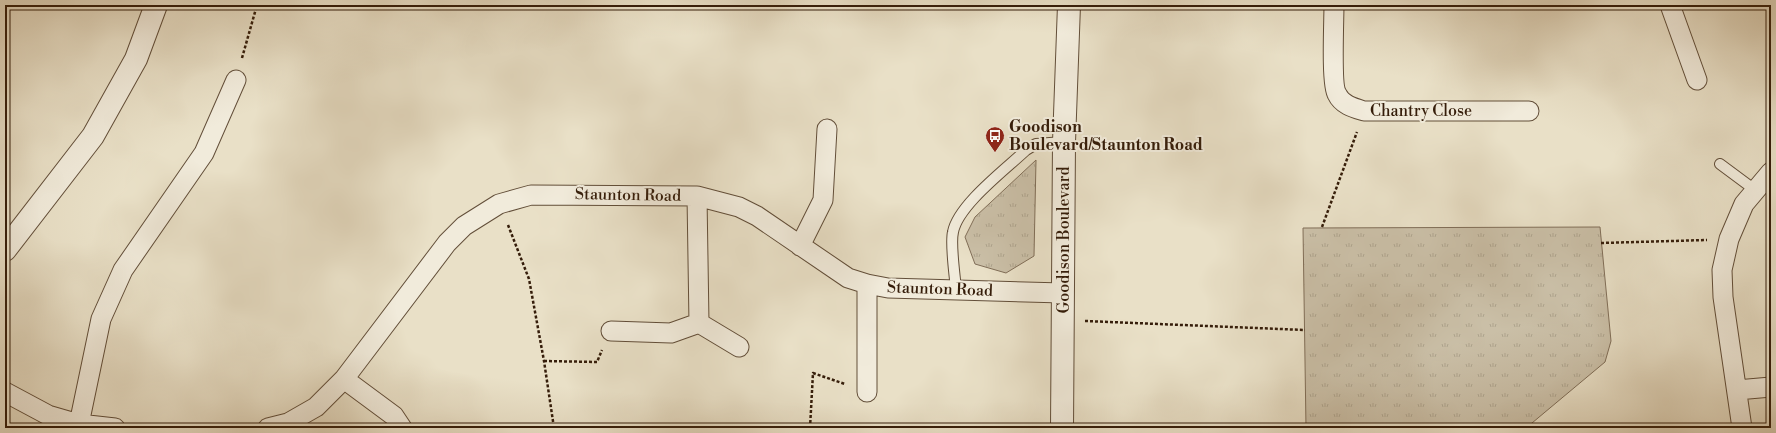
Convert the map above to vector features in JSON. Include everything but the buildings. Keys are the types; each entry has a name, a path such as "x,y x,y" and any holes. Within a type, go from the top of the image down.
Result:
{"street":[{"path":"5,250 93,136 136,59 156,5"},
{"name":"Goodison Boulevard","path":"1062,428 1064,142 1069,5"},
{"name":"Chantry Close","path":"1334,5 1334,80 1336,94 1348,106 1364,112 1529,111"},
{"path":"1670,5 1697,80"},
{"path":"79,424 101,319 123,270 204,153 236,80"},
{"path":"800,246 823,200 827,129"},
{"path":"1742,428 1723,297 1722,270 1729,239 1744,204 1771,172"},
{"name":"Staunton Road","path":"268,428 288,424 316,407 344,379 446,243 464,226 499,204 531,195 697,196 740,207 757,216 848,278 867,284 888,288 1064,293"},
{"path":"697,196 699,323"},
{"path":"867,284 867,392"},
{"path":"611,331 671,333 699,323"},
{"path":"699,323 739,347"},
{"path":"344,379 394,416 402,428"},
{"path":"1737,390 1771,387"},
{"path":"5,392 48,415 79,424 115,428"}],"lane":[{"path":"956,290 953,232 958,218 966,206 1026,150 1036,144 1064,142"},
{"path":"1720,164 1755,190"}],"path":[{"path":"236,80 257,5"},
{"path":"1322,228 1364,112"},
{"path":"499,204 529,279 544,361 554,428"},
{"path":"1602,243 1729,239"},
{"path":"1063,320 1305,330"},
{"path":"544,361 597,362 611,331"},
{"path":"810,428 812,373 867,392"}],"green space":[{"path":"1036,160 1034,256 1006,273 975,264 965,237 975,217"},
{"path":"1600,227 1611,341 1605,362 1526,428 1306,428 1303,228"}],"place":[{"name":"Goodison Boulevard/Staunton Road","path":"995,153"}]}
